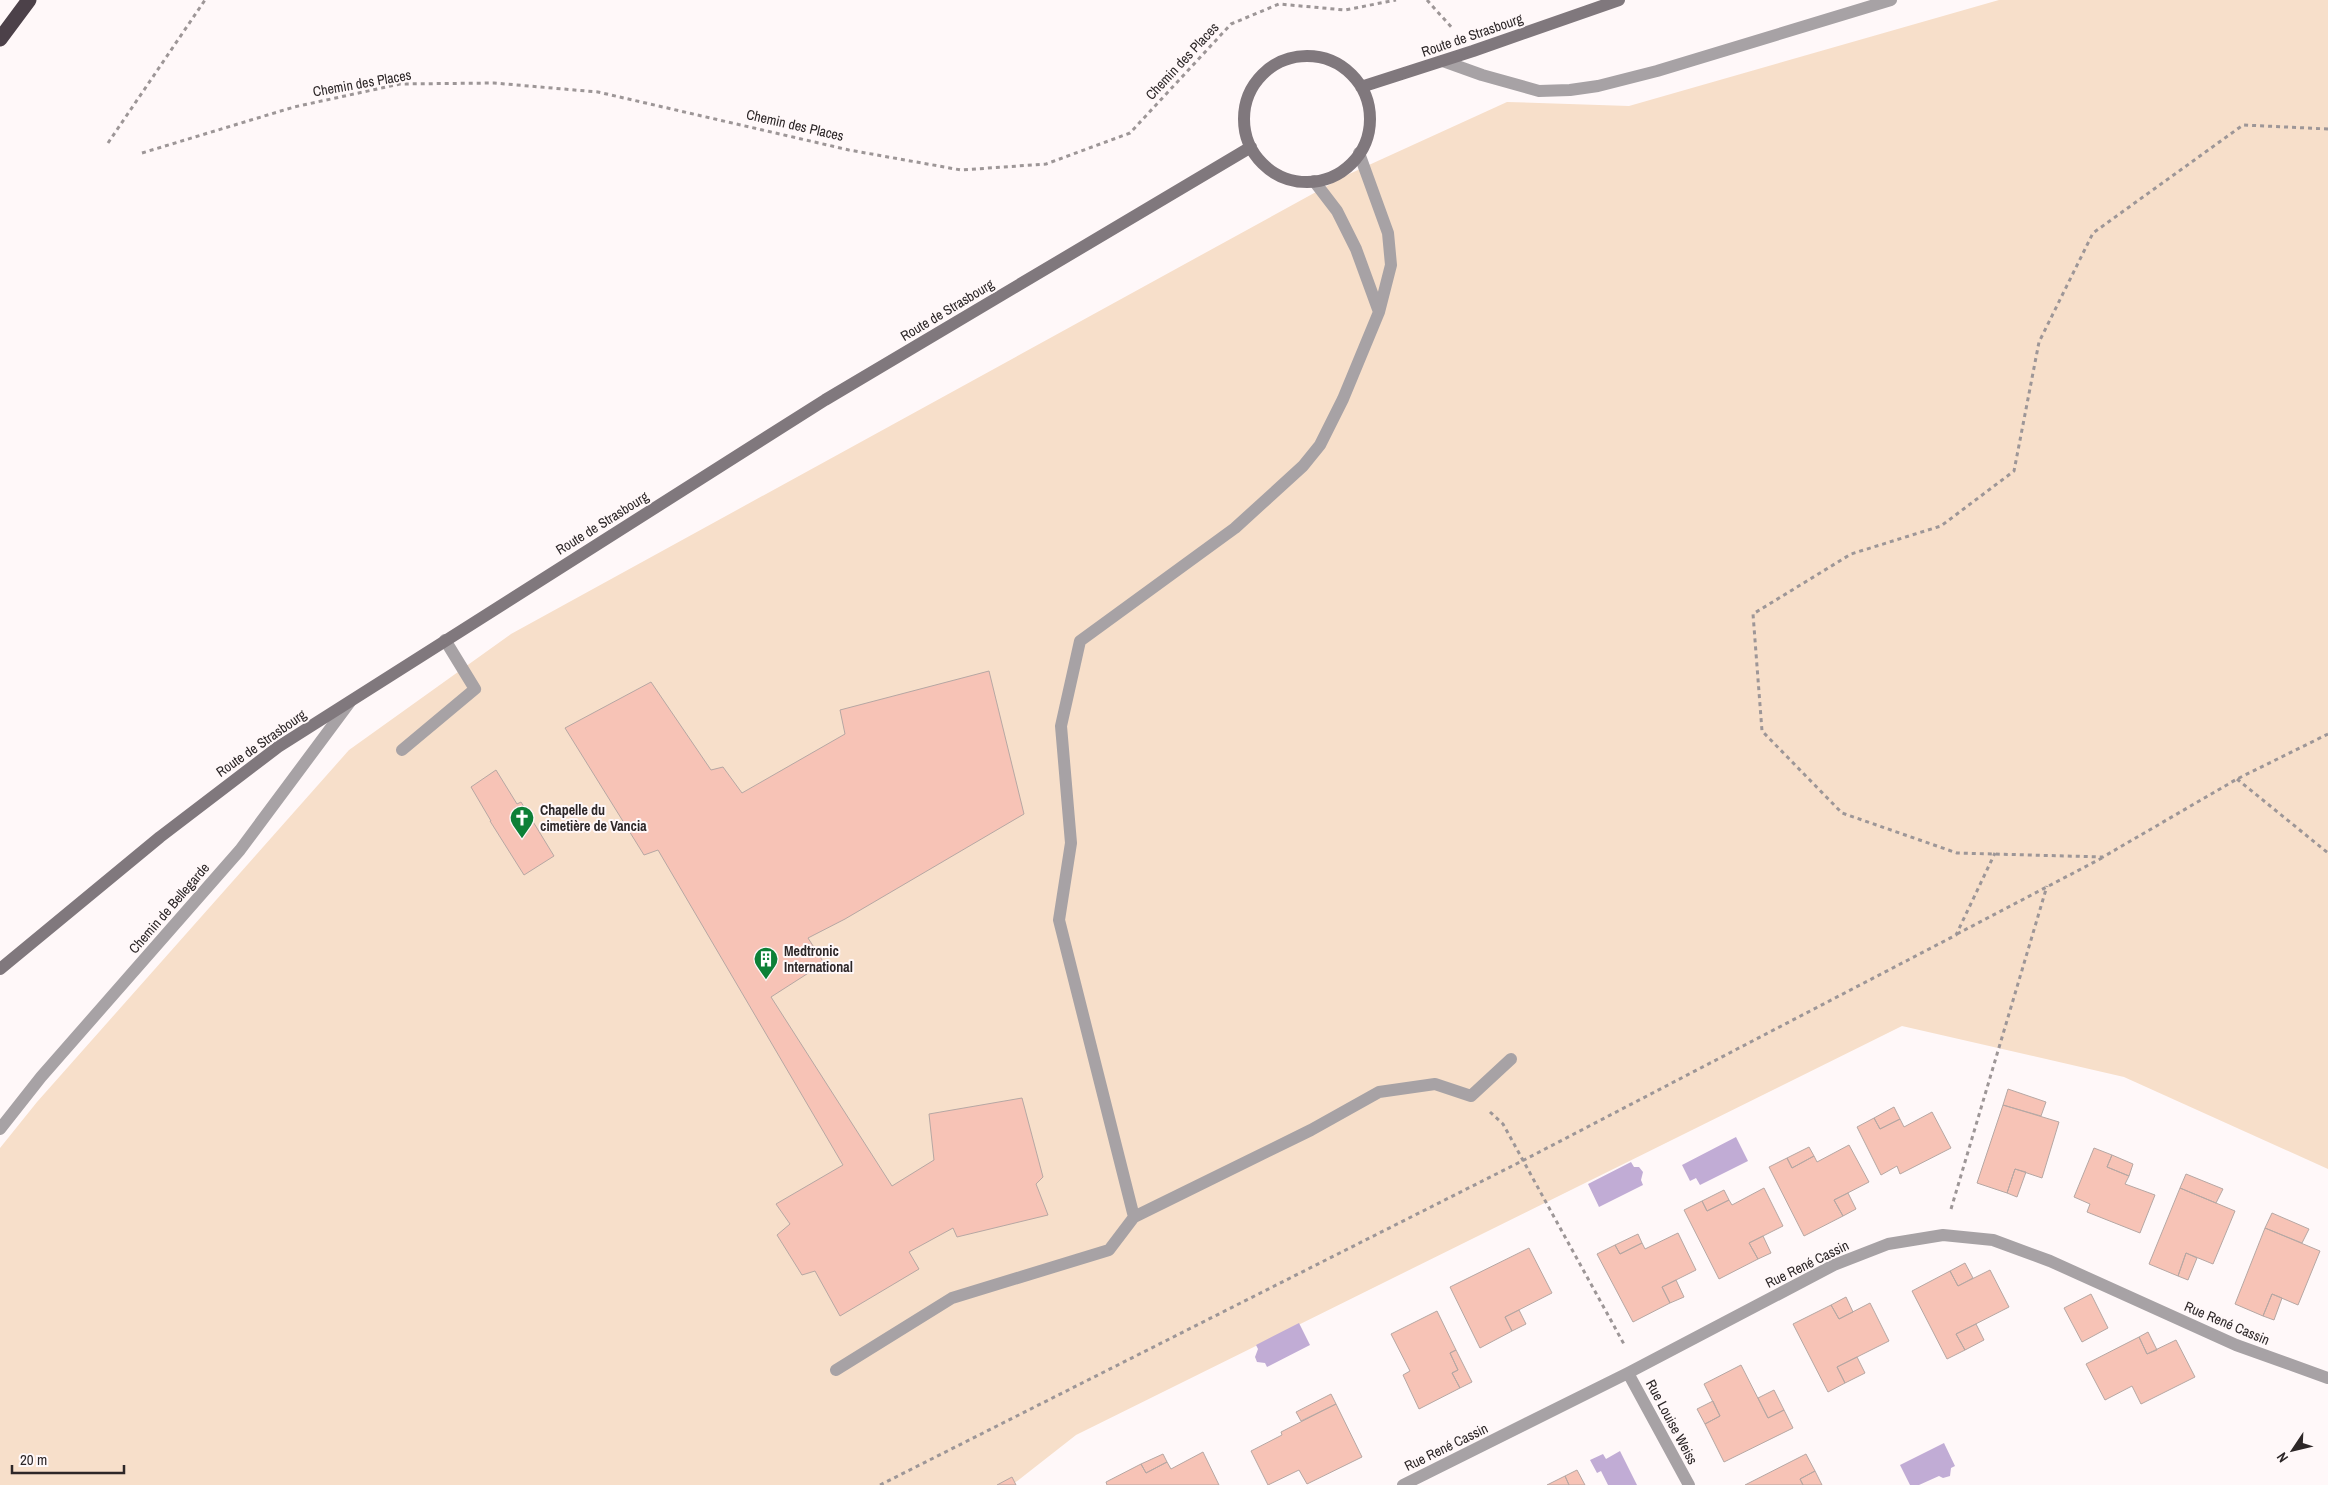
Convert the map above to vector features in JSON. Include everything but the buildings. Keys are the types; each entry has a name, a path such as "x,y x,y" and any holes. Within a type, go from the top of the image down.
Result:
{"highway":[{"path":"0,38 29,0"}],"main road":[{"name":"Route de Strasbourg","path":"1362,87 1619,0"},
{"path":"1308,55 1335,63 1348,71 1362,87 1369,106 1370,126 1364,146 1353,162 1337,174 1314,181 1298,181 1278,175 1262,163 1251,147 1244,126 1246,104 1253,85 1268,69 1287,59 1308,55"},
{"name":"Route de Strasbourg","path":"0,969 160,837 278,747 824,400 1251,147"}],"street":[{"path":"1443,61 1482,75 1539,91 1579,88 1657,70 1891,0"},
{"path":"1134,1217 1059,920 1071,844 1061,726 1080,641 1235,528 1303,466 1324,437 1379,312 1390,265 1388,233 1359,153"},
{"path":"1314,181 1336,211 1356,249 1379,312"},
{"path":"402,750 475,689 445,640"},
{"name":"Chemin de Bellegarde","path":"0,1129 41,1077 240,850 352,700"},
{"path":"836,1370 952,1298 1109,1250 1134,1217 1311,1130 1379,1092 1435,1084 1471,1096 1511,1059"},
{"name":"Rue René Cassin","path":"1404,1485 1628,1373 1834,1265 1888,1244 1943,1234 1992,1240 2050,1261 2236,1345 2328,1378"},
{"name":"Rue Louise Weiss","path":"1628,1373 1689,1485"}],"path":[{"path":"108,143 204,0"},
{"name":"Chemin des Places","path":"142,153 294,106 400,84 494,83 598,92 850,150 962,170 1046,164 1130,134 1231,24 1279,4 1345,10 1396,0"},
{"path":"1427,0 1473,51"},
{"path":"2103,857 1957,853 1842,813 1762,731 1753,614 1851,554 1941,526 2014,471 2039,342 2093,233 2243,125 2328,129"},
{"path":"880,1485 1524,1160 1956,935 2103,857 2237,779 2328,734"},
{"path":"2237,779 2328,853"},
{"path":"1956,935 1995,853"},
{"path":"1943,1234 2047,886"},
{"path":"1471,1096 1503,1124 1524,1160 1625,1345 1628,1373"}],"shaded area":[{"path":"1999,0 2328,0 2328,1169 2124,1077 1902,1026 1076,1435 1012,1485 0,1485 0,1148 37,1102 349,750 511,634 1347,175 1507,102 1629,106"},
{"path":"1736,1137 1748,1161 1700,1185 1696,1178 1690,1181 1682,1165"},
{"path":"1631,1162 1634,1167 1639,1167 1643,1172 1641,1180 1643,1185 1599,1207 1588,1184"},
{"path":"1299,1323 1310,1345 1267,1367 1265,1363 1257,1362 1255,1357 1258,1349 1256,1345"},
{"path":"1944,1443 1955,1466 1951,1468 1950,1476 1943,1478 1939,1476 1919,1485 1910,1485 1900,1465"},
{"path":"1620,1451 1637,1485 1608,1485 1601,1471 1597,1473 1590,1460 1603,1454 1606,1459"}],"place":[{"name":"Chapelle du cimetière de Vancia","path":"522,839"},
{"name":"Medtronic International","path":"766,980"}]}
